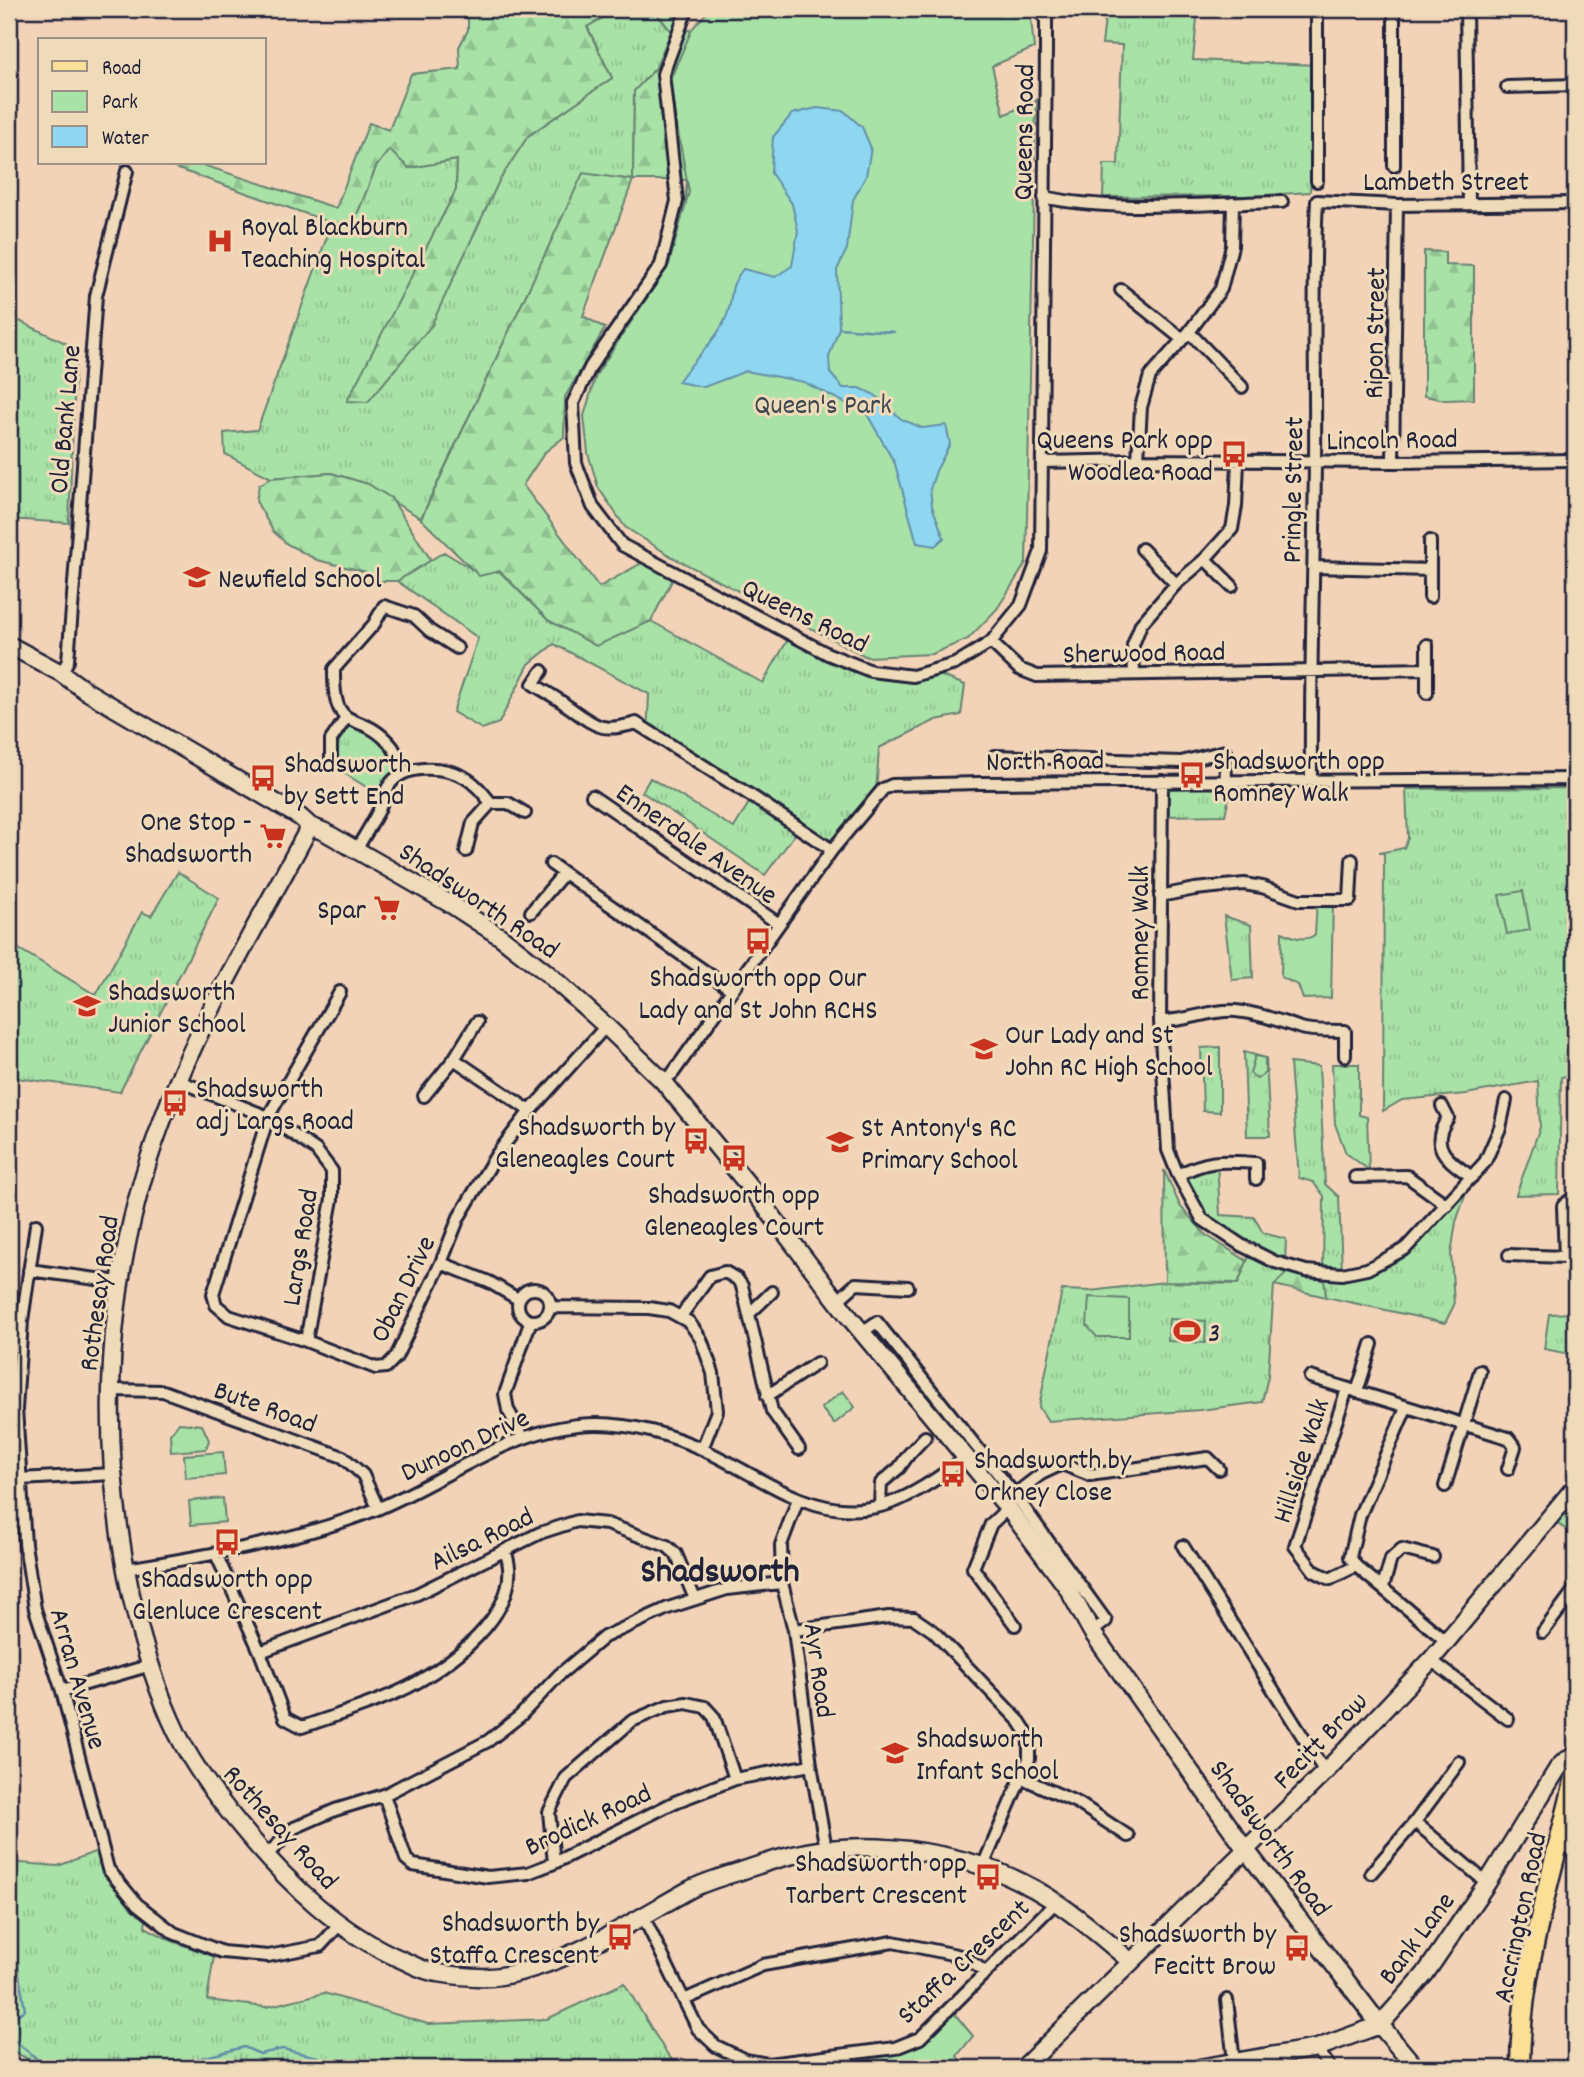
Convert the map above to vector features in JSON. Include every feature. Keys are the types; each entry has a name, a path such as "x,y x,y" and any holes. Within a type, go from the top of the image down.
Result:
{"main road":[{"name":"Accrington Road","path":"1520,2068 1526,1987 1539,1916 1568,1847 1575,1777"}],"street":[{"name":"Queens Road","path":"687,9 663,74 677,201 661,265 591,366 573,403 576,463 593,507 622,545 828,654 871,671 913,676 956,664 991,642 1021,605 1041,551 1048,14 1037,9"},
{"path":"1317,9 1317,181"},
{"path":"1394,9 1394,166"},
{"path":"1466,9 1469,204"},
{"path":"1507,87 1575,85"},
{"name":"Old Bank Lane","path":"61,673 68,661 96,296 127,170"},
{"path":"1044,197 1069,203 1141,205 1282,202"},
{"name":"Lambeth Street","path":"1317,201 1397,205 1575,203"},
{"name":"Pringle Street","path":"1311,780 1310,672 1317,201"},
{"path":"1138,460 1141,407 1150,376 1222,289 1232,246 1233,203"},
{"name":"Ripon Street","path":"1393,462 1397,205"},
{"path":"1121,290 1186,335 1242,387"},
{"name":"Lincoln Road","path":"1042,462 1575,460"},
{"path":"1134,674 1133,645 1141,624 1176,584 1205,559 1232,529 1238,462"},
{"path":"1430,541 1430,597"},
{"path":"1142,549 1176,584"},
{"path":"1205,559 1232,586"},
{"path":"1313,567 1430,570"},
{"path":"404,773 393,746 380,734 346,718 334,694 334,669 374,624 384,607 414,616 430,631 457,648"},
{"name":"Sherwood Road","path":"991,642 1019,669 1037,676 1427,669"},
{"name":"Shadsworth Road","path":"9,645 61,673 97,698 300,817 310,826 452,905 501,937 547,973 663,1081 754,1192 862,1332 1009,1502"},
{"path":"1427,645 1427,694"},
{"path":"542,671 533,684 567,705 590,724 619,728 636,723 832,850"},
{"path":"331,765 331,740 346,718"},
{"path":"995,756 1181,762 1225,751 1226,780"},
{"path":"356,850 379,811 389,786 404,773 432,769 463,776 477,785 491,803"},
{"name":"North Road","path":"663,1081 673,1073 832,850 876,794 892,786 1226,780 1575,779"},
{"name":"Romney Walk","path":"1162,781 1160,1021 1168,1150 1202,1219 1241,1245 1275,1262 1306,1271 1342,1274 1367,1269 1405,1249 1485,1162 1495,1140 1506,1100"},
{"name":"Ennerdale Avenue","path":"592,796 779,925"},
{"path":"466,851 473,823 491,803 508,803 525,813"},
{"name":"Rothesay Road","path":"310,826 203,1027 161,1122 137,1199 119,1282 111,1390 113,1474 126,1569 150,1665 176,1730 210,1791 266,1856 317,1906 380,1950 433,1973 497,1977 572,1955 697,1886 778,1858 826,1849 864,1848 951,1857 983,1866 1022,1882 1076,1915 1130,1961"},
{"path":"1160,896 1244,884 1262,887 1299,900 1350,900 1352,860"},
{"path":"551,864 732,990"},
{"path":"531,912 564,873"},
{"path":"268,1117 340,992"},
{"path":"1160,1021 1177,1021 1195,1015 1225,1011 1263,1015 1303,1029 1345,1031 1345,1056"},
{"path":"424,1096 454,1059 477,1022"},
{"name":"Oban Drive","path":"268,1117 213,1294 216,1305 229,1316 306,1341 376,1368 386,1367 396,1357 441,1263 459,1217 497,1154 530,1111 607,1026"},
{"path":"454,1059 530,1111"},
{"name":"Largs Road","path":"179,1081 268,1117 316,1150 332,1171 332,1199 306,1341"},
{"path":"1442,1106 1448,1118 1442,1127 1440,1145 1446,1158 1472,1177"},
{"path":"1178,1175 1196,1166 1224,1161 1256,1163 1256,1179"},
{"path":"1355,1177 1407,1176 1447,1205"},
{"path":"1509,1255 1565,1257 1563,1206 1570,1200 1575,1200"},
{"name":"Arran Avenue","path":"36,1225 22,1321 16,1409 25,1544 36,1609 62,1691 108,1869 137,1904 174,1933 222,1952 268,1956 320,1946 340,1924"},
{"path":"441,1263 489,1282 518,1298"},
{"path":"29,1270 119,1282"},
{"path":"681,1317 710,1276 720,1272 730,1273 740,1282 750,1313 772,1411 799,1449"},
{"path":"837,1301 856,1284 908,1287"},
{"path":"538,1289 547,1294 551,1307 544,1319 530,1322 519,1314 518,1298 524,1291 538,1289"},
{"path":"750,1313 772,1292"},
{"path":"551,1307 649,1308 669,1311 689,1322 701,1339 713,1373 717,1411 702,1449"},
{"path":"523,1437 508,1410 505,1394 530,1322"},
{"name":"Shadsworth Road","path":"862,1332 877,1322 1009,1502 1067,1587 1092,1632 1246,1850 1416,2068"},
{"name":"Hillside Walk","path":"1356,1566 1330,1579 1314,1571 1295,1546 1352,1390 1372,1344"},
{"path":"767,1396 817,1363"},
{"path":"1445,1486 1480,1371"},
{"path":"1310,1377 1508,1438 1515,1447 1508,1469"},
{"name":"Bute Road","path":"111,1390 163,1391 343,1457 363,1475 378,1508"},
{"path":"1406,1408 1360,1515 1350,1558 1446,1642"},
{"name":"Dunoon Drive","path":"126,1569 288,1538 378,1508 523,1437 573,1425 638,1427 702,1449 799,1499 841,1511 893,1502 926,1486 968,1457"},
{"path":"880,1505 881,1483 899,1468 925,1437"},
{"path":"1015,1625 973,1568 991,1524 1009,1502 1041,1474 1062,1464 1090,1475 1208,1458 1219,1469"},
{"path":"20,1479 113,1474"},
{"name":"Fecitt Brow","path":"1023,2068 1325,1772 1431,1660 1575,1487"},
{"name":"Ayr Road","path":"799,1499 781,1545 782,1583 794,1630 811,1765 826,1849"},
{"name":"Ailsa Road","path":"260,1652 416,1594 554,1527 577,1521 596,1521 672,1550 695,1599"},
{"path":"1183,1546 1325,1772"},
{"path":"1382,1587 1391,1559 1402,1549 1433,1557"},
{"path":"216,1553 260,1652 285,1718 302,1727 398,1692 455,1658 491,1620 505,1594 509,1575 505,1551"},
{"path":"266,1856 294,1828 335,1810 384,1795 488,1741 520,1716 560,1674 604,1637 668,1608 727,1589 782,1583"},
{"path":"1543,1632 1575,1589"},
{"path":"794,1630 889,1618 914,1618 933,1631 1026,1730 1030,1751 1023,1778 983,1866"},
{"path":"1431,1660 1508,1720"},
{"path":"62,1691 150,1665"},
{"path":"554,1863 549,1812 566,1778 632,1721 667,1706 686,1703 705,1707 714,1717 735,1779"},
{"name":"Bank Lane","path":"1199,2068 1317,2048 1380,2025 1425,1974 1487,1883 1558,1768 1575,1756"},
{"path":"1371,1874 1415,1822 1459,1762"},
{"name":"Brodick Road","path":"384,1795 406,1859 413,1866 488,1877 528,1873 554,1863 674,1802 735,1779 811,1765"},
{"path":"1023,1778 1078,1803 1128,1836"},
{"path":"1415,1822 1487,1883"},
{"name":"Staffa Crescent","path":"643,1916 698,2029 716,2046 745,2060 768,2064 895,2048 920,2038 1056,1902"},
{"path":"684,2000 763,1965 893,1942 957,1955 986,1973"},
{"path":"1227,2000 1234,2062"},
{"path":"1317,2048 1331,2068"}],"green space":[{"path":"468,9 618,9 587,27 612,78 528,136 499,181 431,326 368,402 347,401 456,190 457,160 409,168 389,150 376,167 354,222 332,223 164,164 200,164 336,208 369,123 389,130 411,74 460,69 459,47 468,30"},
{"path":"618,9 653,9 671,31 656,68 634,92 633,180 583,174 421,518 357,481 331,473 271,478 225,454 224,433 257,430 332,223 354,222 376,167 390,149 409,168 457,160 456,190 348,401 528,136 612,78 587,26"},
{"path":"653,9 671,9 705,46 706,150 742,128 739,173 730,193 700,173 699,220 703,233 729,213 705,314 673,365 630,406 588,453 591,391 632,338 662,287 683,233 687,180 633,180 634,91 656,68 671,31"},
{"name":"Queen's Park","path":"710,9 1022,9 1031,19 1034,48 992,66 1004,115 1036,100 1026,563 997,609 968,639 932,654 867,657 672,557 625,527 598,487 588,453 584,416 596,375 669,264 689,192 669,82 692,29"},
{"path":"1110,9 1198,9 1193,60 1318,65 1310,192 1251,196 1103,197 1104,164 1118,164 1122,45 1102,44 1105,19"},
{"path":"583,173 633,180 583,316 605,328 565,397 564,437 545,452 523,485 599,587 649,559 676,573 651,621 596,646 548,620 500,571 479,576 421,519"},
{"path":"1424,251 1445,252 1445,265 1474,266 1474,399 1445,400 1424,396"},
{"path":"9,316 76,348 69,523 9,519"},
{"path":"331,473 368,484 391,498 431,560 397,581 378,581 366,572 317,560 287,544 273,531 256,501 259,485 271,478"},
{"path":"444,552 475,571 499,571 548,620 596,645 651,621 763,683 791,634 871,671 929,671 965,685 961,715 936,720 879,748 876,794 832,850 798,830 765,875 642,792 650,778 734,828 750,801 647,738 649,694 554,644 529,664 499,723 482,729 453,712 478,638 397,581"},
{"path":"346,718 376,732 404,773 384,798 331,765 331,740"},
{"path":"1233,780 1225,815 1161,816 1162,781"},
{"path":"1575,788 1575,1075 1561,1077 1559,1194 1516,1195 1540,1127 1538,1081 1466,1094 1402,1100 1383,1111 1384,853 1379,853 1404,848 1408,838 1406,789"},
{"path":"178,872 219,898 120,1092 9,1077 9,943 96,995 142,912 151,916"},
{"path":"1523,891 1530,930 1507,934 1499,895"},
{"path":"1317,900 1333,900 1331,998 1303,999 1298,985 1281,977 1282,932 1303,938 1315,935"},
{"path":"1224,916 1251,925 1253,978 1232,980"},
{"path":"1220,1047 1220,1112 1203,1111 1201,1048"},
{"path":"1244,1052 1266,1058 1270,1136 1247,1136"},
{"path":"1255,1056 1265,1058 1265,1073 1257,1079 1250,1073"},
{"path":"1290,1063 1319,1066 1325,1184 1339,1197 1342,1271 1367,1269 1405,1249 1461,1189 1467,1190 1456,1222 1451,1254 1454,1305 1445,1323 1326,1297 1323,1272 1324,1196 1313,1182 1299,1178"},
{"path":"1332,1064 1359,1064 1359,1115 1367,1117 1369,1170 1346,1153 1335,1124"},
{"path":"1217,1161 1220,1215 1254,1217 1263,1233 1286,1239 1285,1264 1292,1267 1274,1285 1268,1376 1262,1402 1200,1410 1048,1421 1039,1407 1062,1290 1090,1291 1165,1282 1238,1284 1250,1253 1202,1219 1178,1175"},
{"path":"1164,1170 1180,1206 1206,1235 1247,1261 1238,1283 1165,1282"},
{"path":"1288,1272 1324,1279 1326,1297 1274,1285"},
{"path":"1089,1297 1129,1299 1129,1337 1097,1337 1087,1326"},
{"path":"1575,1313 1575,1355 1544,1349 1549,1314"},
{"name":"3","path":"1169,1319 1206,1321 1205,1343 1168,1341"},
{"path":"843,1391 855,1407 834,1424 821,1408"},
{"path":"179,1423 202,1425 209,1440 206,1449 171,1452 170,1434"},
{"path":"223,1452 225,1475 186,1478 184,1455"},
{"path":"1575,1487 1575,1536 1550,1518"},
{"path":"223,1498 225,1522 191,1525 189,1501"},
{"path":"97,1851 117,1888 146,1920 145,1927 172,1941 214,1956 207,2000 266,2007 324,1993 428,2024 547,2019 624,1983 678,2068 44,2068 9,2049 9,1862 58,1866"},
{"path":"954,2013 973,2036 957,2056 966,2068 856,2068 854,2059 899,2052 920,2044 942,2027"}],"water":[{"path":"817,108 844,111 862,127 871,148 866,176 853,200 847,249 837,270 839,328 829,357 830,373 843,388 860,388 875,395 901,419 922,428 946,425 950,444 930,489 932,506 944,538 935,546 917,543 895,464 867,414 804,382 746,371 704,387 678,382 723,324 734,283 743,269 775,277 792,266 798,231 792,204 771,173 773,137 792,114"}],"waterway":[{"path":"839,328 894,332"},
{"path":"9,1915 25,2010 9,2020"},
{"path":"9,2036 37,2059 38,2068"},
{"path":"184,2068 187,2062 244,2047 260,2054 282,2049 318,2057 326,2068"},
{"path":"57,2068 70,2068"},
{"path":"164,2068 174,2068"}],"place":[{"name":"Royal Blackburn Teaching Hospital","path":"220,241"},
{"name":"Queens Park opp Woodlea Road","path":"1234,454"},
{"name":"Newfield School","path":"197,577"},
{"name":"Shadsworth opp Romney Walk","path":"1192,775"},
{"name":"Shadsworth by Sett End","path":"263,778"},
{"name":"One Stop - Shadsworth","path":"273,836"},
{"name":"Spar","path":"387,908"},
{"name":"Shadsworth opp Our Lady and St John RCHS","path":"758,941"},
{"name":"Shadsworth Junior School","path":"87,1006"},
{"name":"Our Lady and St John RC High School","path":"984,1049"},
{"name":"Shadsworth adj Largs Road","path":"175,1103"},
{"name":"Shadsworth by Gleneagles Court","path":"696,1141"},
{"name":"St Antony's RC Primary School","path":"840,1142"},
{"name":"Shadsworth opp Gleneagles Court","path":"734,1158"},
{"name":"3","path":"1187,1331"},
{"name":"Shadsworth by Orkney Close","path":"953,1474"},
{"name":"Shadsworth opp Glenluce Crescent","path":"227,1542"},
{"name":"Shadsworth Infant School","path":"895,1753"},
{"name":"Shadsworth opp Tarbert Crescent","path":"988,1877"},
{"name":"Shadsworth by Staffa Crescent","path":"620,1937"},
{"name":"Shadsworth by Fecitt Brow","path":"1297,1948"}],"district":[{"name":"Shadsworth","path":"720,1569"}]}
